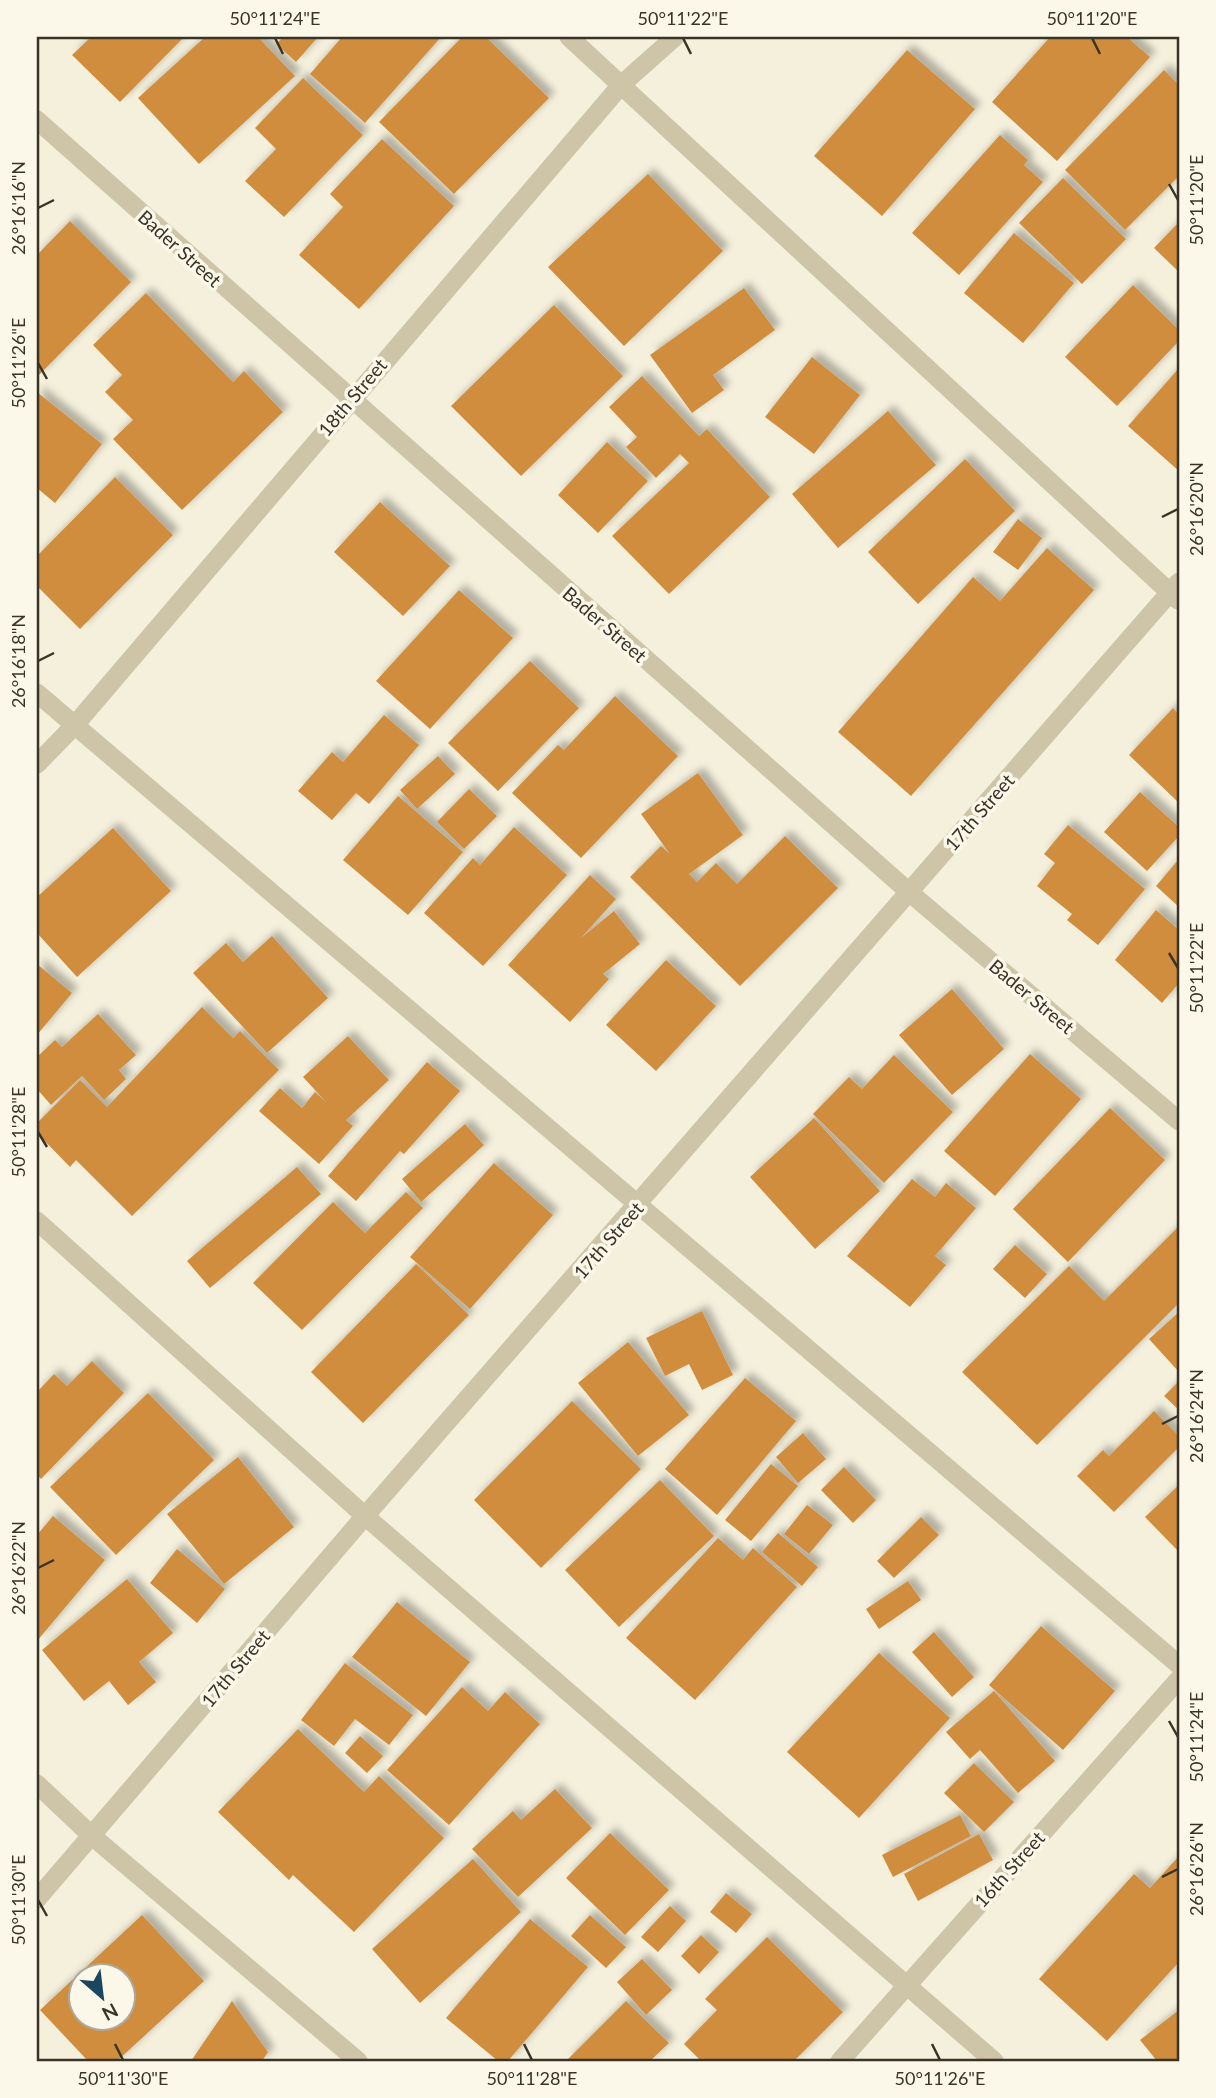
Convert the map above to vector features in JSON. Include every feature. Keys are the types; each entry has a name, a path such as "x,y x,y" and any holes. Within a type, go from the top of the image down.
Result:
{"street":[{"path":"569,37 1176,592"},
{"name":"18th Street","path":"37,764 74,726 622,84 675,37"},
{"name":"Bader Street","path":"37,120 350,400 909,892 1179,1121"},
{"name":"17th Street","path":"37,1899 365,1517 909,892 1176,592"},
{"path":"37,693 1179,1665"},
{"path":"37,1221 365,1517 904,1986 994,2061"},
{"name":"16th Street","path":"840,2061 1179,1679"},
{"path":"37,1784 92,1836 358,2061"}],"building":[{"path":"91,37 184,37 120,102 72,55"},
{"path":"205,37 258,37 295,76 199,164 138,98"},
{"path":"283,37 318,37 296,62 276,44"},
{"path":"342,37 441,37 365,123 310,74"},
{"path":"462,37 486,37 549,98 454,194 379,122"},
{"path":"1050,37 1127,37 1150,57 1057,161 992,102"},
{"path":"907,50 975,109 882,216 814,156"},
{"path":"1164,70 1179,85 1179,176 1125,230 1065,170"},
{"path":"303,78 363,135 284,217 245,181 276,149 255,128"},
{"path":"1000,135 1028,160 1024,165 1043,182 959,275 912,233"},
{"path":"382,139 454,206 359,309 299,255 343,207 330,194"},
{"path":"648,174 723,251 624,346 548,267"},
{"path":"1063,178 1126,239 1082,284 1019,223"},
{"path":"70,221 131,282 37,377 37,255"},
{"path":"1179,222 1179,272 1154,248"},
{"path":"1014,233 1074,283 1023,343 964,293"},
{"path":"1133,285 1179,330 1179,341 1117,406 1065,357"},
{"path":"744,288 775,330 713,375 724,390 692,413 650,355"},
{"path":"146,293 233,382 244,371 283,412 182,510 113,439 133,420 105,392 122,375 93,345"},
{"path":"554,305 623,376 521,476 451,406"},
{"path":"812,357 860,395 814,454 765,417"},
{"path":"1179,368 1179,471 1128,426"},
{"path":"642,376 699,436 707,429 770,497 669,594 612,536 689,463 680,454 656,478 626,447 637,437 609,407"},
{"path":"37,392 102,444 55,503 37,488"},
{"path":"888,411 936,465 838,548 792,494"},
{"path":"607,442 648,481 598,533 558,495"},
{"path":"965,459 1015,511 918,604 868,552"},
{"path":"115,477 173,535 80,629 37,586 37,556"},
{"path":"380,502 450,566 403,616 334,552"},
{"path":"1018,519 1042,538 1018,570 993,552"},
{"path":"1047,548 1094,590 911,796 838,732 973,577 1000,601"},
{"path":"459,590 513,638 430,729 376,681"},
{"path":"530,661 579,708 498,791 448,743"},
{"path":"615,696 678,756 581,858 512,793 558,745 564,750"},
{"path":"1173,708 1179,715 1179,803 1129,755"},
{"path":"384,715 419,745 369,804 356,793 332,820 298,791 332,752 343,762"},
{"path":"438,756 455,774 417,809 400,790"},
{"path":"698,773 743,835 689,874 697,882 716,863 737,884 785,836 838,888 740,986 630,877 661,846 670,854 641,814"},
{"path":"469,789 497,816 464,849 437,822"},
{"path":"1140,792 1179,827 1179,836 1147,871 1104,832"},
{"path":"398,796 463,852 408,915 343,860"},
{"path":"1068,825 1145,889 1098,945 1067,920 1072,914 1037,886 1055,863 1044,854"},
{"path":"514,827 567,875 483,966 424,913 473,858 480,865"},
{"path":"113,828 171,891 77,977 37,933 37,897"},
{"path":"1179,859 1179,907 1156,886"},
{"path":"590,875 616,899 581,938 614,911 640,944 603,974 609,979 570,1022 508,965"},
{"path":"1156,910 1179,930 1179,983 1162,1003 1115,960"},
{"path":"272,936 328,998 267,1053 193,973 226,943 243,962"},
{"path":"666,960 716,1006 656,1071 606,1025"},
{"path":"37,964 72,993 37,1035"},
{"path":"952,989 1004,1049 952,1095 899,1035"},
{"path":"202,1007 233,1038 240,1031 279,1070 132,1216 76,1160 70,1167 37,1133 37,1123 80,1080 107,1107"},
{"path":"98,1014 136,1055 119,1070 126,1079 104,1100 82,1076 51,1105 37,1089 37,1057 55,1040 62,1047"},
{"path":"348,1036 389,1080 346,1120 353,1126 319,1164 259,1111 280,1088 302,1108 315,1092 327,1103 303,1077"},
{"path":"1030,1054 1081,1099 995,1196 944,1151"},
{"path":"894,1055 953,1112 884,1183 813,1114 849,1077 862,1089"},
{"path":"427,1062 460,1091 404,1154 400,1151 356,1201 328,1176"},
{"path":"1110,1108 1165,1160 1068,1262 1013,1209"},
{"path":"814,1118 880,1191 815,1249 750,1177"},
{"path":"465,1124 484,1145 421,1202 402,1179"},
{"path":"494,1163 553,1215 470,1309 410,1257"},
{"path":"297,1167 321,1194 210,1288 187,1261"},
{"path":"912,1179 935,1197 946,1183 976,1208 935,1256 946,1265 910,1307 847,1256"},
{"path":"406,1192 423,1208 302,1330 253,1283 333,1202 365,1233"},
{"path":"1179,1226 1179,1303 1037,1445 962,1372 1069,1266 1104,1301"},
{"path":"1015,1245 1047,1274 1025,1298 993,1269"},
{"path":"416,1264 469,1315 363,1423 311,1372"},
{"path":"702,1311 733,1375 702,1390 689,1364 665,1376 646,1338"},
{"path":"1179,1312 1179,1372 1149,1339"},
{"path":"628,1342 689,1415 638,1456 578,1383"},
{"path":"92,1361 124,1393 41,1479 37,1475 37,1392 54,1374 67,1386"},
{"path":"745,1378 796,1421 717,1515 665,1469"},
{"path":"1179,1381 1179,1410 1164,1396"},
{"path":"148,1393 214,1460 116,1555 50,1487"},
{"path":"572,1401 641,1469 541,1568 474,1500"},
{"path":"1154,1411 1179,1436 1179,1447 1114,1512 1077,1476 1103,1450 1109,1456"},
{"path":"803,1433 826,1459 798,1483 776,1457"},
{"path":"238,1457 294,1527 224,1584 167,1514"},
{"path":"771,1464 798,1486 751,1541 725,1520"},
{"path":"844,1467 876,1500 853,1523 821,1490"},
{"path":"660,1480 714,1536 619,1627 565,1570"},
{"path":"1179,1485 1179,1552 1145,1517"},
{"path":"807,1505 833,1525 809,1554 784,1534"},
{"path":"53,1516 105,1560 37,1641 37,1535"},
{"path":"921,1517 939,1535 894,1578 877,1561"},
{"path":"778,1533 818,1567 802,1586 762,1552"},
{"path":"718,1538 743,1560 753,1548 797,1587 695,1700 626,1638"},
{"path":"177,1549 225,1589 197,1623 150,1583"},
{"path":"127,1579 173,1633 139,1662 156,1682 128,1705 109,1681 84,1701 42,1650"},
{"path":"908,1581 921,1600 879,1629 866,1609"},
{"path":"397,1602 470,1662 426,1716 352,1657"},
{"path":"1041,1626 1115,1691 1063,1750 989,1685"},
{"path":"934,1632 974,1677 952,1697 912,1652"},
{"path":"879,1653 950,1718 859,1818 787,1752"},
{"path":"345,1663 413,1715 389,1745 355,1719 334,1746 301,1720"},
{"path":"462,1687 488,1711 505,1692 540,1724 449,1825 387,1770"},
{"path":"994,1691 1055,1761 1018,1793 980,1750 970,1759 946,1732"},
{"path":"298,1729 364,1792 379,1776 444,1838 354,1932 293,1875 289,1880 218,1812"},
{"path":"360,1736 383,1756 367,1773 345,1753"},
{"path":"974,1763 1014,1802 984,1832 944,1793"},
{"path":"555,1789 592,1828 518,1897 472,1849 513,1811 521,1820"},
{"path":"960,1815 971,1836 893,1877 882,1855"},
{"path":"610,1833 669,1890 625,1935 566,1878"},
{"path":"979,1834 993,1860 918,1901 904,1874"},
{"path":"1179,1856 1179,1962 1107,2041 1039,1979 1134,1874 1150,1888"},
{"path":"473,1859 521,1912 420,2003 372,1949"},
{"path":"726,1893 752,1914 736,1933 710,1912"},
{"path":"670,1906 686,1921 658,1952 641,1937"},
{"path":"142,1915 204,1981 117,2061 88,2061 40,2010 66,1986 66,2032 136,2032 136,1962 92,1962"},
{"path":"590,1915 626,1947 606,1968 571,1936"},
{"path":"530,1919 588,1967 508,2061 498,2061 446,2018"},
{"path":"701,1935 719,1952 699,1974 681,1956"},
{"path":"767,1937 843,2012 794,2061 701,2061 684,2044 717,2010 705,1999"},
{"path":"642,1959 672,1990 646,2015 617,1982"},
{"path":"232,2001 268,2052 262,2061 191,2061"},
{"path":"626,2001 669,2043 650,2061 566,2061"},
{"path":"1179,2010 1179,2061 1157,2061 1140,2040"}]}
